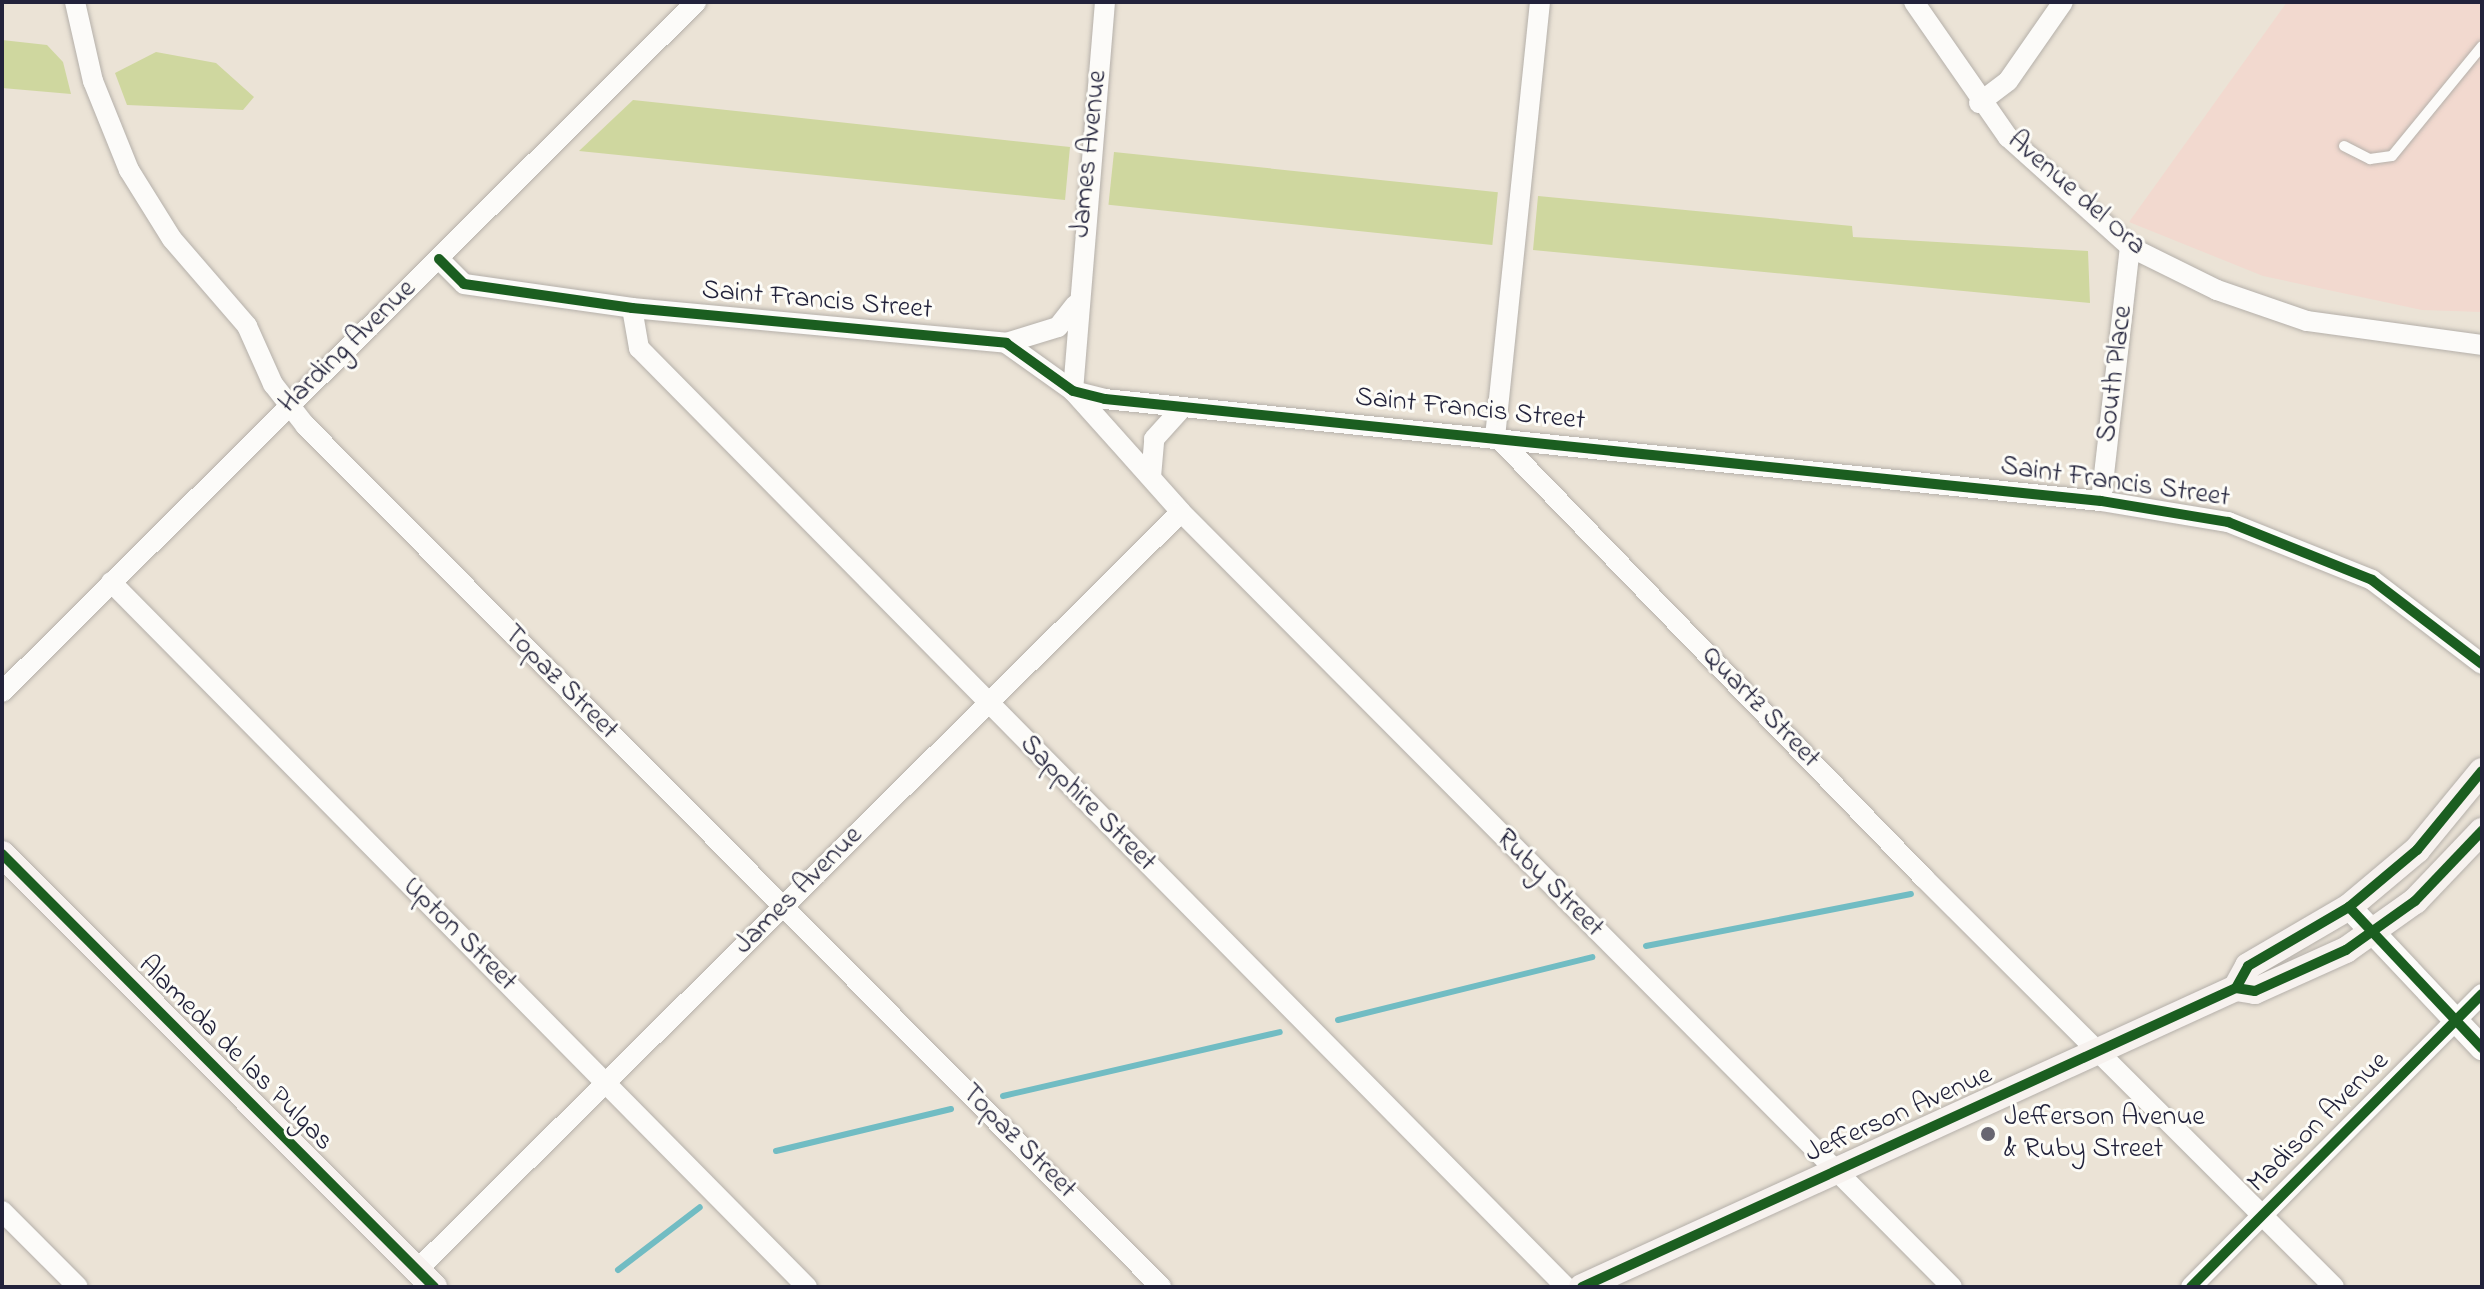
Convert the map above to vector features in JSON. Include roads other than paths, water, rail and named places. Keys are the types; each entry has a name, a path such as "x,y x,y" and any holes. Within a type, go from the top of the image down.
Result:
{"main road":[{"name":"Jefferson Avenue","path":"2236,988 2248,966 2349,907 2417,850 2482,771"},
{"name":"Jefferson Avenue","path":"1582,1287 2236,988 2255,991 2370,936 2431,887 2482,831"},
{"name":"Alameda de las Pulgas","path":"2,854 426,1279"}],"street":[{"name":"Topaz Street","path":"75,2 93,81 129,170 172,239 247,326 289,404 1161,1287"},
{"name":"Harding Avenue","path":"2,692 696,2"},
{"name":"James Avenue","path":"1073,391 1075,305 1105,2"},
{"path":"1495,435 1540,2"},
{"name":"Avenue del Ora","path":"1914,2 1979,103 2130,247 2217,290 2307,321 2482,345"},
{"path":"1979,103 2008,81 2063,2"},
{"name":"South Place","path":"2101,501 2130,247"},
{"name":"Saint Francis Street","path":"439,259 464,284 632,308 1006,343 1073,391 1183,407 1495,435 2101,501 2228,522 2305,549 2372,580 2482,664"},
{"path":"1006,343 1058,327 1075,305"},
{"name":"Sapphire Street","path":"632,308 639,348 988,705 1566,1287"},
{"name":"Ruby Street","path":"1073,391 1181,512 1952,1287"},
{"path":"1151,477 1154,439 1183,407"},
{"name":"Quartz Street","path":"1495,435 2098,1051 2334,1287"},
{"name":"James Avenue","path":"426,1279 607,1084 1181,512"},
{"name":"Upton Street","path":"111,582 807,1287"},
{"path":"2349,907 2370,936 2482,1048"},
{"name":"Madison Avenue","path":"2191,1287 2482,994"},
{"path":"2,1211 72,1285"}],"lane":[{"path":"2344,146 2370,159 2392,156 2482,46"}],"waterway":[{"path":"1646,946 1911,894"},
{"path":"1338,1020 1592,957"},
{"path":"1003,1096 1280,1032"},
{"path":"776,1151 951,1109"},
{"path":"618,1270 700,1207"}],"place":[{"name":"Jefferson Avenue & Ruby Street","path":"1988,1134"}]}
